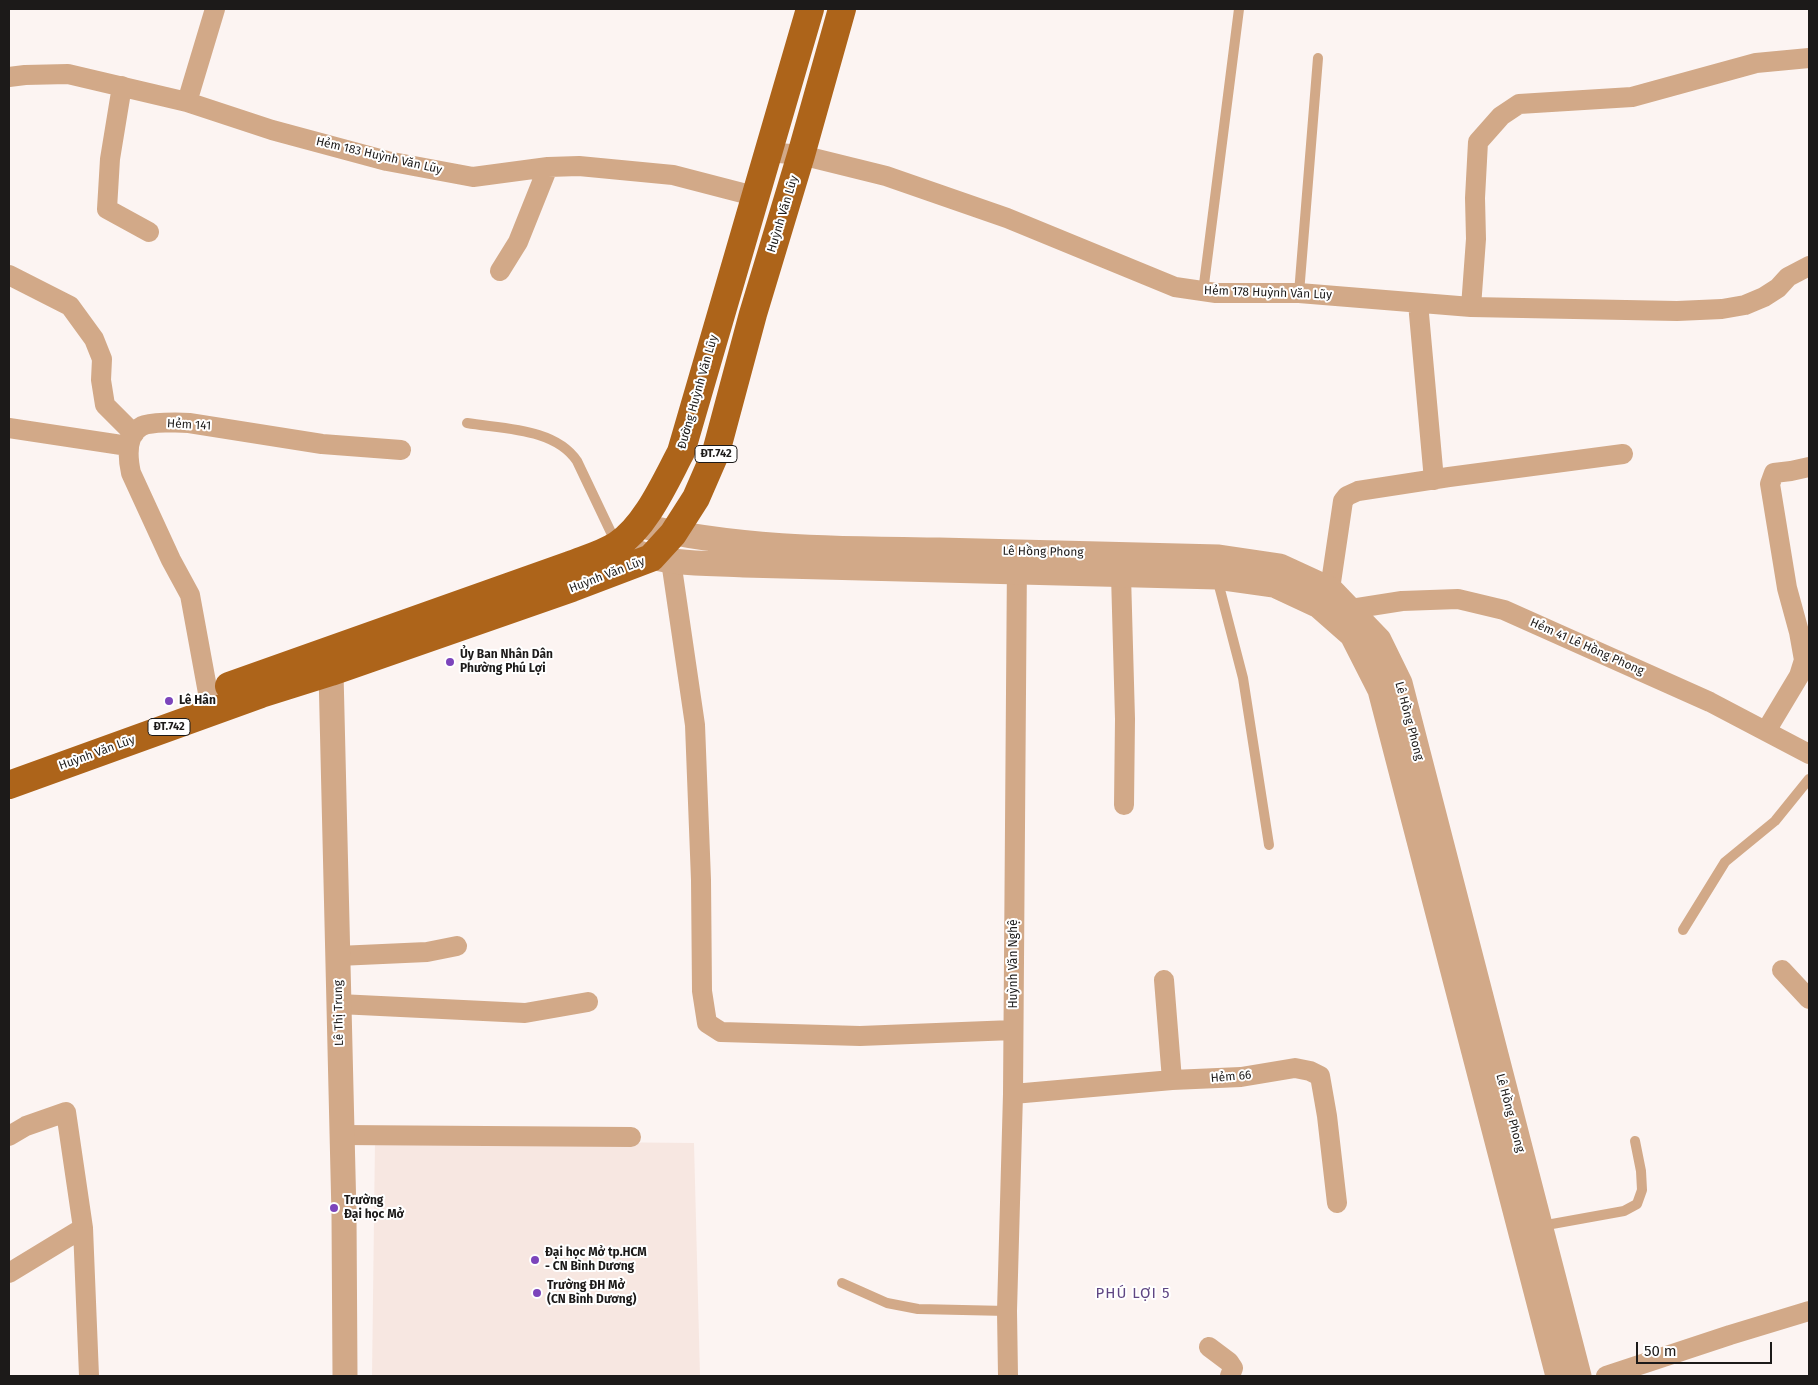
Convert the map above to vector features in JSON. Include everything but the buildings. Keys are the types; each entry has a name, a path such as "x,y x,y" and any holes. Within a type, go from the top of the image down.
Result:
{"main road":[{"name":"Đường Huỳnh Văn Lũy","path":"327,662 617,545 638,525 681,452 810,9"},
{"name":"Huỳnh Văn Lũy","path":"9,766 208,693 327,662 661,560 673,534 696,498 716,452 753,314 801,155 842,9"},
{"name":"Huỳnh Văn Lũy","path":"9,785 251,698 327,662"}],"street":[{"path":"186,102 215,9"},
{"path":"1471,307 1476,239 1475,198 1478,142 1501,116 1519,104 1632,97 1756,63 1809,58"},
{"name":"Hẻm 183 Huỳnh Văn Lũy","path":"9,77 25,74 68,74 186,102 272,130 387,161 473,177 548,167 579,166 673,175 754,196"},
{"path":"122,86 110,159 107,209 149,232"},
{"name":"Hẻm 178 Huỳnh Văn Lũy","path":"768,152 801,155 886,176 1007,218 1175,287 1203,292 1299,292 1471,307 1677,311 1722,309 1745,305 1764,297 1778,288 1788,277 1809,266"},
{"path":"500,271 518,242 548,167"},
{"path":"9,275 70,306 94,339 102,359 101,380 105,405 131,440 129,461 131,473 171,560 190,595 208,693"},
{"path":"1418,302 1434,480"},
{"name":"Hẻm 141","path":"131,440 142,426 189,422 322,444 401,450"},
{"path":"9,428 131,440"},
{"path":"1330,589 1343,501 1347,496 1358,491 1623,454"},
{"path":"1766,731 1799,676 1804,660 1799,632 1787,588 1770,484 1774,473 1791,472 1809,466"},
{"name":"Lê Hồng Phong","path":"638,525 673,534 746,543 1017,562 1121,575 1217,577 1274,586 1319,606 1352,635 1380,690 1558,1376"},
{"name":"Lê Hồng Phong","path":"617,545 661,560 820,567 1219,557 1280,566 1330,589 1379,640 1400,683 1579,1376"},
{"path":"661,560 695,725 701,880 702,991 707,1023 721,1032 860,1036 1013,1030"},
{"name":"Huỳnh Văn Nghệ","path":"1008,1376 1007,1311 1013,1094 1017,562"},
{"path":"1121,575 1125,720 1124,805"},
{"name":"Hẻm 41 Lê Hồng Phong","path":"1351,609 1402,601 1458,599 1504,610 1710,702 1809,754"},
{"name":"Lê Thị Trung","path":"327,662 338,956 345,1376"},
{"path":"338,956 427,952 457,946"},
{"path":"1782,970 1809,999"},
{"path":"1164,980 1172,1080"},
{"path":"339,1004 525,1014 588,1002"},
{"name":"Hẻm 66","path":"1013,1094 1172,1080 1241,1077 1295,1068 1310,1071 1320,1076 1328,1116 1336,1204"},
{"path":"9,1136 26,1126 66,1112 83,1228 89,1376"},
{"path":"342,1135 631,1137"},
{"path":"9,1273 83,1228"},
{"path":"1606,1376 1809,1311"},
{"path":"1209,1347 1229,1362 1233,1368 1230,1376"}],"lane":[{"path":"1203,292 1239,9"},
{"path":"1299,292 1318,58"},
{"path":"467,423 548,437 571,451 617,545"},
{"path":"1217,577 1243,678 1269,845"},
{"path":"1684,930 1725,862 1775,821 1809,779"},
{"path":"1540,1226 1624,1211 1637,1204 1642,1190 1641,1171 1635,1142"},
{"path":"842,1283 888,1303 918,1309 1007,1311"}],"shaded area":[{"name":"Đại học Mở tp.HCM - CN Bình Dương","path":"375,1140 694,1143 700,1376 372,1376"}],"place":[{"name":"Ủy Ban Nhân Dân Phường Phú Lợi","path":"450,662"},
{"name":"Lê Hân","path":"169,701"},
{"name":"Trường Đại học Mở","path":"334,1208"},
{"name":"Đại học Mở tp.HCM - CN Bình Dương","path":"535,1260"},
{"name":"Trường ĐH Mở (CN Bình Dương)","path":"537,1293"}],"district":[{"name":"PHÚ LỢI 5","path":"1133,1294"}]}
